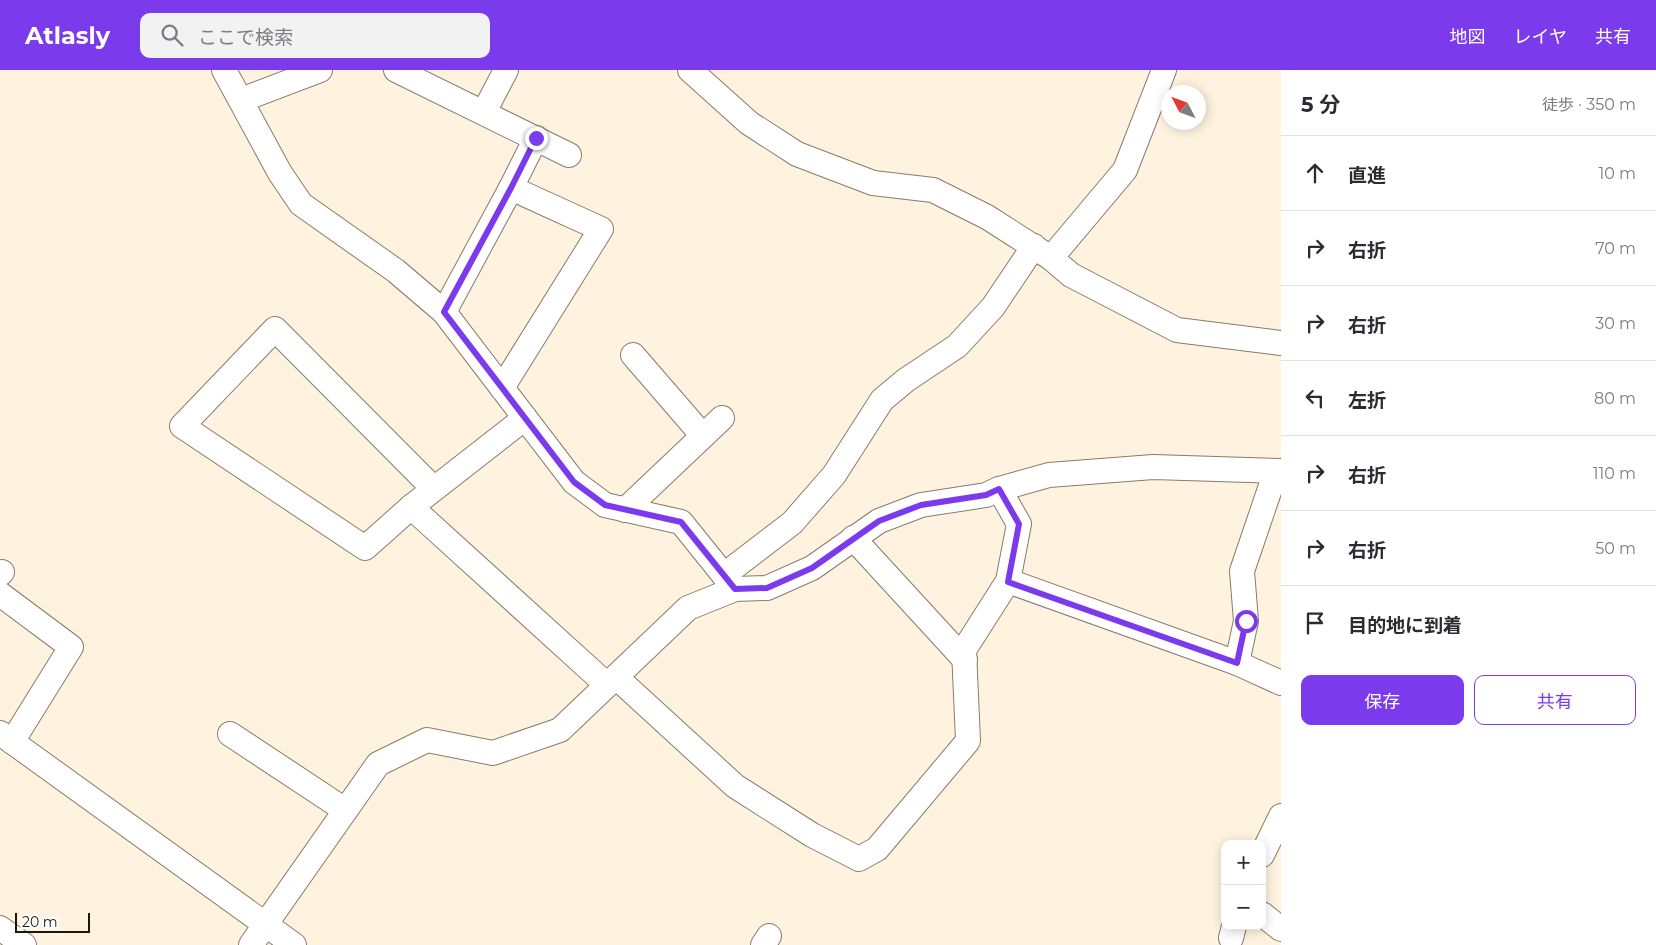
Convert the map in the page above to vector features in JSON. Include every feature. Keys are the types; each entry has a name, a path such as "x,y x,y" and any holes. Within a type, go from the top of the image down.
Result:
{"street":[{"path":"224,70 280,173 301,204 396,271 444,312 574,482 605,505 681,522 730,582 767,588 812,568 879,521 921,505 986,495 999,489 1048,475 1153,467 1278,471 1242,571 1246,621 1237,663"},
{"path":"241,100 320,70"},
{"path":"396,70 569,155"},
{"path":"484,112 506,70"},
{"path":"690,70 749,123 797,154 874,183 933,190 987,217 1042,252 1071,275 1177,330 1281,343"},
{"path":"251,945 378,764 427,740 492,753 560,730 688,608 730,582 792,523 834,475 882,400 906,380 957,346 1042,252 1125,170 1164,70"},
{"path":"444,312 536,138"},
{"path":"502,388 601,228 511,188"},
{"path":"434,489 275,329 182,426 365,548 411,507 525,418"},
{"path":"633,355 703,436"},
{"path":"625,510 722,418"},
{"path":"411,507 735,786 812,835 860,860 876,849 968,741 964,650 1008,582 1019,524 999,489"},
{"path":"853,538 965,660"},
{"path":"0,580 71,647 6,738 294,945"},
{"path":"1008,582 1237,663 1281,683"},
{"path":"230,734 345,810"},
{"path":"1266,846 1281,816"},
{"path":"1266,917 1281,929"},
{"path":"0,928 24,945"}],"route":[{"path":"536,138 444,312 574,482 605,505 681,522 735,589 767,588 812,568 879,521 921,505 986,495 999,489 1019,524 1008,582 1237,663 1246,621"}]}
